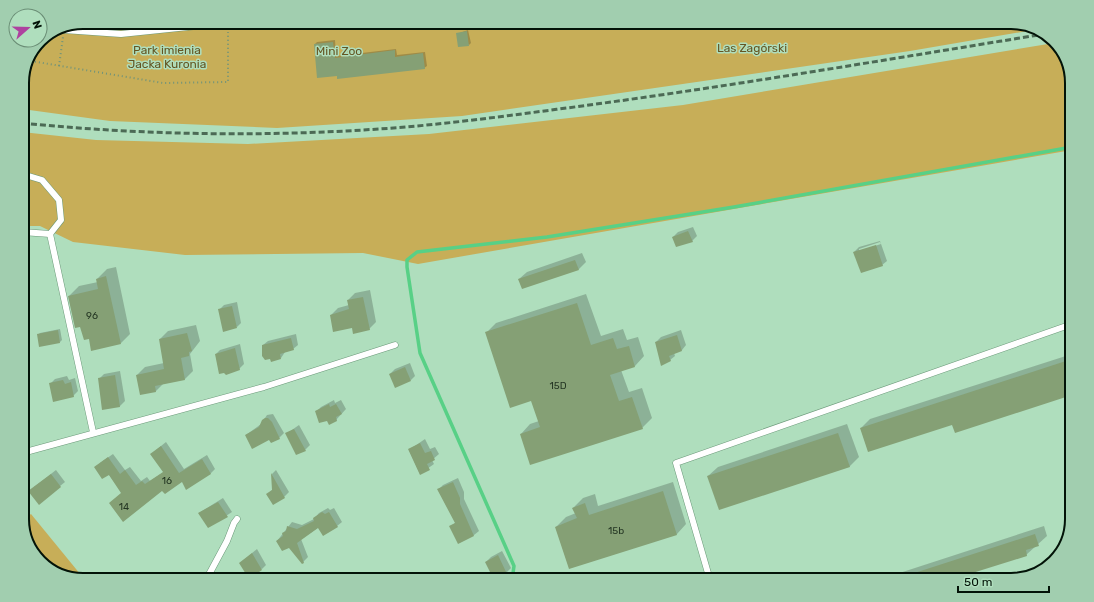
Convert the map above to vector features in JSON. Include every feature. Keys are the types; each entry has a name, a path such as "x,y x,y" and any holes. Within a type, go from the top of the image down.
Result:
{"lane":[{"path":"71,30 121,34 166,29"},
{"path":"29,176 42,180 59,200 61,220 50,234"},
{"path":"29,232 50,234"},
{"path":"50,234 93,432"},
{"path":"708,573 676,463 1065,326"},
{"path":"29,451 93,432 264,387 395,344"},
{"path":"210,573 237,519"}],"path":[{"path":"34,62 163,83 228,82 228,29"},
{"path":"58,66 65,33"}],"green space":[{"path":"83,29 1018,29 1026,31 910,51 462,116 277,128 110,121 29,110 29,80 31,69 38,53 42,48 48,48 48,42 53,38 73,30"},
{"path":"1048,44 1056,53 1064,73 1065,151 418,264 363,253 185,255 73,242 40,226 29,226 29,133 96,140 248,144 429,134 683,105"},
{"path":"31,514 79,573 66,570 53,564 42,554 32,536 29,516"}],"building":[{"path":"467,31 469,46 458,47 456,33"},
{"path":"333,42 335,58 395,50 395,57 423,53 425,69 337,79 337,76 317,78 314,44"},
{"path":"688,231 693,242 676,247 672,237"},
{"path":"876,245 883,266 861,273 853,252"},
{"path":"575,260 579,270 522,289 518,279"},
{"path":"106,276 121,344 91,351 89,339 84,340 80,327 75,328 68,296 98,289 96,279"},
{"path":"363,297 370,330 353,334 352,328 333,332 330,315 349,309 347,300"},
{"path":"577,303 591,345 613,338 617,349 629,346 635,367 610,375 619,401 632,397 643,429 530,465 520,434 540,427 531,401 510,408 485,332"},
{"path":"232,306 237,328 223,332 218,309"},
{"path":"58,330 60,343 39,347 37,334"},
{"path":"187,333 192,351 189,352 189,356 181,358 185,380 155,386 156,392 140,395 136,375 164,369 159,339"},
{"path":"677,335 682,351 669,356 671,361 661,366 655,342"},
{"path":"291,338 294,350 280,354 281,359 271,362 270,359 265,360 262,356 262,345"},
{"path":"235,348 240,370 226,375 224,373 219,374 215,354"},
{"path":"1065,361 1065,397 955,433 952,425 868,452 860,428"},
{"path":"405,367 411,381 395,388 389,374"},
{"path":"115,375 120,407 102,410 98,378"},
{"path":"63,380 65,384 71,382 74,397 53,402 49,383"},
{"path":"329,404 330,407 336,404 342,414 336,417 337,421 329,425 327,421 319,423 315,411"},
{"path":"268,418 272,422 280,439 271,443 269,440 252,449 245,435 259,427 262,420"},
{"path":"294,429 306,451 296,455 285,433"},
{"path":"838,433 850,467 719,510 707,476"},
{"path":"420,443 425,453 431,451 435,460 427,464 430,470 420,475 408,449"},
{"path":"161,446 179,473 202,459 211,474 186,490 182,482 165,494 162,491 123,522 109,503 121,493 109,475 102,479 94,467 108,457 120,474 125,470 136,485 142,481 145,484 163,472 150,454"},
{"path":"271,473 285,498 273,505 266,494 272,490"},
{"path":"51,474 61,487 39,505 29,490"},
{"path":"453,482 460,498 460,504 474,536 458,544 449,526 455,523 437,489"},
{"path":"663,491 677,535 569,569 555,527 577,518 572,508 585,503 589,515"},
{"path":"218,502 228,517 208,528 198,513"},
{"path":"322,512 325,514 329,512 338,527 323,536 318,528 297,543 304,563 302,564 289,548 282,551 276,541 283,536 282,533 286,531 287,526 297,529 314,521 313,518"},
{"path":"1035,534 1039,546 1026,550 1027,556 972,573 914,573"},
{"path":"252,553 262,570 258,573 245,573 239,563"},
{"path":"498,555 507,573 490,573 485,562"}],"waterway":[{"path":"513,573 514,566 420,353 407,267 407,260 417,252 547,237 734,207 1065,148"}],"railway":[{"path":"29,124 111,130 200,134 334,132 402,127 492,118 620,101 1036,35"}],"park label":[{"name":"Las Zagórski","path":"752,48"},
{"name":"Mini Zoo","path":"339,51"},
{"name":"Park imienia Jacka Kuronia","path":"167,57"}]}
